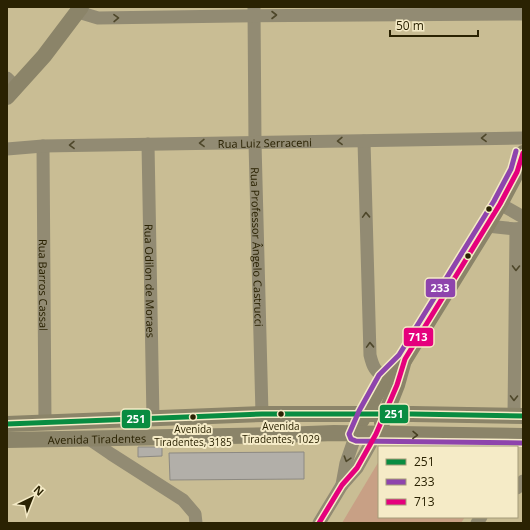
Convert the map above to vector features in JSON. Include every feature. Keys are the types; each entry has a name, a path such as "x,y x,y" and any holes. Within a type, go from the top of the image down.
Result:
{"main road":[{"path":"10,87 44,56 79,9"},
{"path":"356,434 365,414 385,379 405,359 487,226 517,172 523,154"},
{"path":"376,434 398,386 405,359"},
{"name":"Avenida Tiradentes","path":"7,424 262,414 518,416"},
{"name":"Avenida Tiradentes","path":"7,440 334,433 521,439"}],"street":[{"path":"79,9 98,18 254,11 523,14"},
{"name":"Rua Professor Ângelo Castrucci","path":"254,11 255,143 262,414"},
{"name":"Rua Luiz Serraceni","path":"7,149 43,146 523,138"},
{"path":"364,140 370,355 376,372 385,379"},
{"name":"Rua Odilon de Moraes","path":"148,144 153,419"},
{"name":"Rua Barros Cassal","path":"43,146 45,423"},
{"path":"500,204 523,217"},
{"path":"487,226 520,228 518,416"},
{"path":"342,485 346,463 356,434"},
{"path":"319,523 342,485 357,468 376,434"},
{"path":"89,439 183,500 195,514 196,523"}],"shaded area":[{"path":"378,463 378,518 464,518 461,523 342,523"}],"building":[{"path":"138,447 162,447 162,456 138,457"},
{"path":"304,452 304,479 170,480 169,453"}],"transit line":[{"name":"233","path":"516,151 511,169 494,201 399,355 379,375 359,411 349,434 351,439 356,441 523,443"},
{"name":"713","path":"319,523 342,485 357,468 376,434 397,385 405,359 500,204 517,172 523,153"},
{"name":"251","path":"7,424 262,414 523,416"}],"place":[{"name":"Avenida Tiradentes, 1029","path":"281,414"},
{"name":"Avenida Tiradentes, 3185","path":"193,417"}]}
